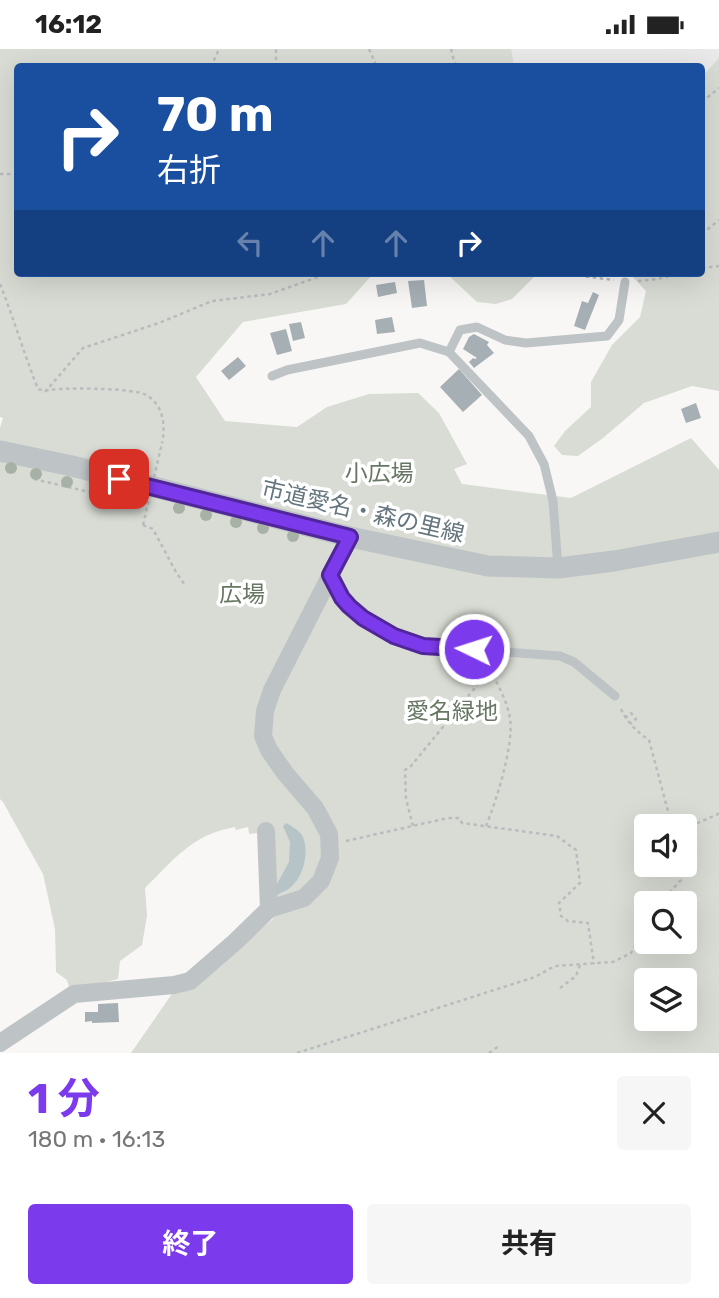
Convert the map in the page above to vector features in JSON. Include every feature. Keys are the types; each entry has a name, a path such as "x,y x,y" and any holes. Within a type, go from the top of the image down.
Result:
{"street":[{"name":"市道愛名・森の里線","path":"0,451 72,466 350,537 488,566 558,568 719,542"},
{"path":"3,1045 74,994 174,985 190,981 269,909 304,898 321,881 330,858 329,834 315,808 269,750 263,736 265,711 272,690 350,537"},
{"path":"269,909 272,841"}],"lane":[{"path":"449,352 460,330 477,327 505,340 526,343 607,336 619,320 625,282"},
{"path":"272,376 286,370 421,343 449,352 529,436 544,464 553,501 558,568"},
{"path":"330,575 349,606 363,618 394,636 423,646 560,656 574,662 615,696"}],"path":[{"path":"705,99 719,87"},
{"path":"705,232 719,221"},
{"path":"45,392 83,348 159,323 212,301 270,295 318,277"},
{"path":"588,277 625,282 665,277"},
{"path":"0,284 38,389 45,392 56,389 119,390 146,394 160,409 165,431 143,525 153,529 185,585"},
{"path":"413,826 406,799 405,770 483,678 526,653"},
{"path":"486,826 493,810 510,741 510,719 504,697 492,673"},
{"path":"615,696 625,718 649,740 669,814"},
{"path":"625,718 631,713 636,719 630,724"},
{"path":"697,823 719,812"},
{"path":"329,843 448,818 459,818 462,823 556,836 576,851 580,883 559,903 561,916 569,921 588,923 594,964"},
{"path":"671,891 681,877"},
{"path":"297,1053 535,977 555,966 614,962 631,953 634,948"},
{"path":"560,988 576,976 580,965"},
{"path":"489,1053 499,1047"}],"shaded area":[{"path":"455,49 719,49 719,82 705,97 705,63 471,63"},
{"path":"286,823 303,837 306,849 304,863 293,885 274,896 272,893 289,862 290,842 283,826"}],"green space":[{"name":"愛名緑地","path":"0,49 511,49 513,63 14,63 14,277 370,277 346,304 243,322 196,377 225,421 297,427 327,407 369,394 418,393 439,413 467,464 454,469 462,484 571,498 691,438 719,470 719,1053 131,1053 176,988 190,986 273,919 271,844 258,833 249,834 248,827 220,831 195,842 145,888 147,916 142,945 120,961 118,979 79,989 74,985 69,987 67,980 56,972 55,929 43,874 0,799 0,428 3,418 0,417"},
{"path":"719,58 719,391 692,386 644,403 578,456 562,455 554,446 565,431 591,407 591,382 612,345 640,317 646,291 633,277 705,277 705,74"},
{"path":"450,277 534,277 512,299 496,304 477,302"}],"building":[{"path":"424,280 427,306 412,308 408,281"},
{"path":"395,282 397,293 378,297 376,285"},
{"path":"593,292 599,295 585,330 574,326 582,301 588,303"},
{"path":"392,317 395,332 377,334 375,320"},
{"path":"301,322 305,338 293,341 289,324"},
{"path":"286,329 292,351 277,355 270,333"},
{"path":"474,334 489,342 487,345 494,353 474,368 469,362 477,358 463,349 469,337"},
{"path":"238,357 246,366 229,380 221,371"},
{"path":"459,369 482,395 463,412 440,387"},
{"path":"696,403 701,418 686,423 681,409"},
{"path":"118,1003 119,1022 85,1022 85,1012 98,1012 98,1004"}],"route":[{"path":"119,479 350,537 330,575 349,606 363,618 394,636 423,646 474,649"}],"park label":[{"name":"小広場","path":"379,473"},
{"name":"広場","path":"242,594"}]}
